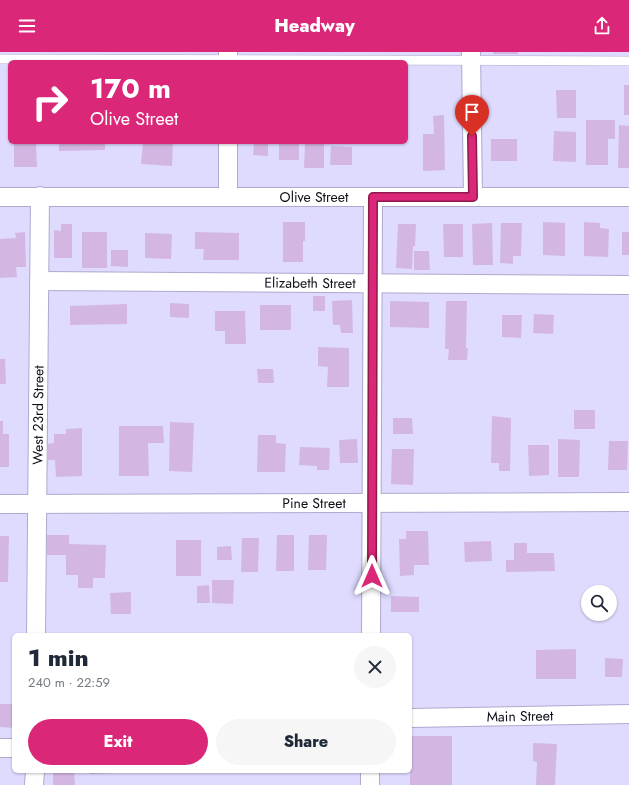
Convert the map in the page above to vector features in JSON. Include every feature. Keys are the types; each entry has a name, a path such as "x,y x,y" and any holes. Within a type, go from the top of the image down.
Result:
{"street":[{"path":"471,56 473,197"},
{"path":"228,144 228,196"},
{"name":"West 23rd Street","path":"36,633 40,196"},
{"name":"Olive Street","path":"0,197 629,197"},
{"path":"371,633 373,503 373,197"},
{"name":"Elizabeth Street","path":"39,281 629,285"},
{"name":"Pine Street","path":"0,504 629,502"},
{"name":"Main Street","path":"412,718 629,714"},
{"path":"0,748 12,748"},
{"path":"34,785 35,773"},
{"path":"370,773 370,785"}],"lane":[{"path":"0,59 471,56 629,61"}],"building":[{"path":"493,52 518,52 518,54 493,54"},
{"path":"624,85 629,85 629,115 624,115"},
{"path":"556,90 576,90 576,118 557,118"},
{"path":"444,115 445,170 423,171 423,134 434,134 433,116"},
{"path":"586,120 615,120 615,139 608,139 608,165 586,165"},
{"path":"619,125 629,126 629,168 618,168"},
{"path":"554,131 576,132 576,162 553,161"},
{"path":"491,139 517,139 517,161 491,161"},
{"path":"14,144 36,144 37,167 14,167"},
{"path":"59,144 105,144 105,150 59,151"},
{"path":"143,144 173,144 172,166 141,164"},
{"path":"254,144 268,144 268,156 253,155"},
{"path":"279,144 299,144 299,160 279,160"},
{"path":"305,144 324,144 324,168 304,168"},
{"path":"331,146 352,147 352,165 330,165"},
{"path":"283,222 305,222 303,262 283,262"},
{"path":"543,222 565,223 565,256 543,255"},
{"path":"584,222 600,223 600,228 609,229 608,257 584,256"},
{"path":"492,223 493,265 473,265 472,224"},
{"path":"501,223 522,223 521,256 513,256 513,264 500,263"},
{"path":"61,224 72,224 72,258 54,258 54,230 61,231"},
{"path":"398,224 416,224 412,269 396,268"},
{"path":"443,224 463,224 463,257 444,257"},
{"path":"25,232 26,267 16,267 17,277 0,278 0,239 16,238 15,233"},
{"path":"82,232 107,232 107,268 82,268"},
{"path":"195,232 239,233 239,260 203,260 204,249 195,249"},
{"path":"622,232 629,232 629,255 622,255"},
{"path":"145,233 172,234 171,259 145,258"},
{"path":"111,250 128,250 128,267 111,266"},
{"path":"414,251 429,251 430,270 414,270"},
{"path":"313,296 325,296 325,311 313,311"},
{"path":"352,300 353,333 341,333 340,325 333,325 332,301"},
{"path":"390,301 429,302 429,328 390,327"},
{"path":"446,301 467,301 467,360 448,360 449,349 445,349"},
{"path":"170,303 189,304 189,318 170,317"},
{"path":"127,304 127,324 70,325 70,306"},
{"path":"260,305 291,305 291,330 260,330"},
{"path":"215,311 245,311 246,344 225,344 225,331 215,331"},
{"path":"534,314 554,315 553,334 533,333"},
{"path":"502,315 522,315 521,338 502,337"},
{"path":"318,347 349,348 349,387 327,387 328,367 318,366"},
{"path":"0,359 5,359 6,384 0,384"},
{"path":"257,369 273,369 274,383 258,383"},
{"path":"574,410 595,410 595,429 574,429"},
{"path":"492,416 511,418 510,471 499,471 499,463 491,463"},
{"path":"393,418 412,418 413,434 393,434"},
{"path":"0,421 3,421 3,434 9,434 9,467 0,467"},
{"path":"170,422 194,423 192,472 169,471"},
{"path":"119,426 163,426 164,443 148,443 149,476 119,476"},
{"path":"82,428 82,476 56,477 55,460 48,460 48,444 54,443 54,434 66,434 66,429"},
{"path":"258,435 276,435 276,443 286,444 285,472 257,472"},
{"path":"357,439 358,463 340,463 339,440"},
{"path":"558,439 580,440 579,477 558,477"},
{"path":"609,441 628,441 627,470 608,470"},
{"path":"528,445 549,445 549,475 529,476"},
{"path":"300,447 330,448 329,470 317,470 317,466 299,465"},
{"path":"392,449 414,449 413,485 391,484"},
{"path":"406,531 428,531 429,565 414,565 414,575 400,576 399,539 406,539"},
{"path":"47,535 69,535 69,544 106,545 105,578 93,578 93,588 78,588 78,575 66,575 66,555 47,555"},
{"path":"277,535 294,535 294,571 276,571"},
{"path":"309,535 327,535 326,570 308,570"},
{"path":"0,536 9,536 8,582 0,582"},
{"path":"242,538 259,538 258,572 241,572"},
{"path":"176,540 201,540 201,576 176,576"},
{"path":"491,541 492,561 465,562 464,542"},
{"path":"514,543 527,543 527,553 554,553 555,571 506,572 506,560 514,560"},
{"path":"231,546 232,560 217,560 217,547"},
{"path":"212,580 234,580 233,604 212,603"},
{"path":"209,585 210,603 197,603 197,586"},
{"path":"131,592 131,614 111,614 110,593"},
{"path":"391,596 419,597 419,612 391,612"},
{"path":"576,649 576,679 536,679 536,650"},
{"path":"605,658 623,659 622,677 605,677"},
{"path":"0,704 12,704 12,728 0,727"},
{"path":"412,736 452,736 452,785 410,785 410,773 412,773"},
{"path":"533,743 557,744 555,785 536,785 537,762 533,761"},
{"path":"53,773 74,773 75,785 53,785"},
{"path":"90,773 111,773 90,774"}],"route":[{"path":"372,576 373,197 473,197 472,136"}]}
